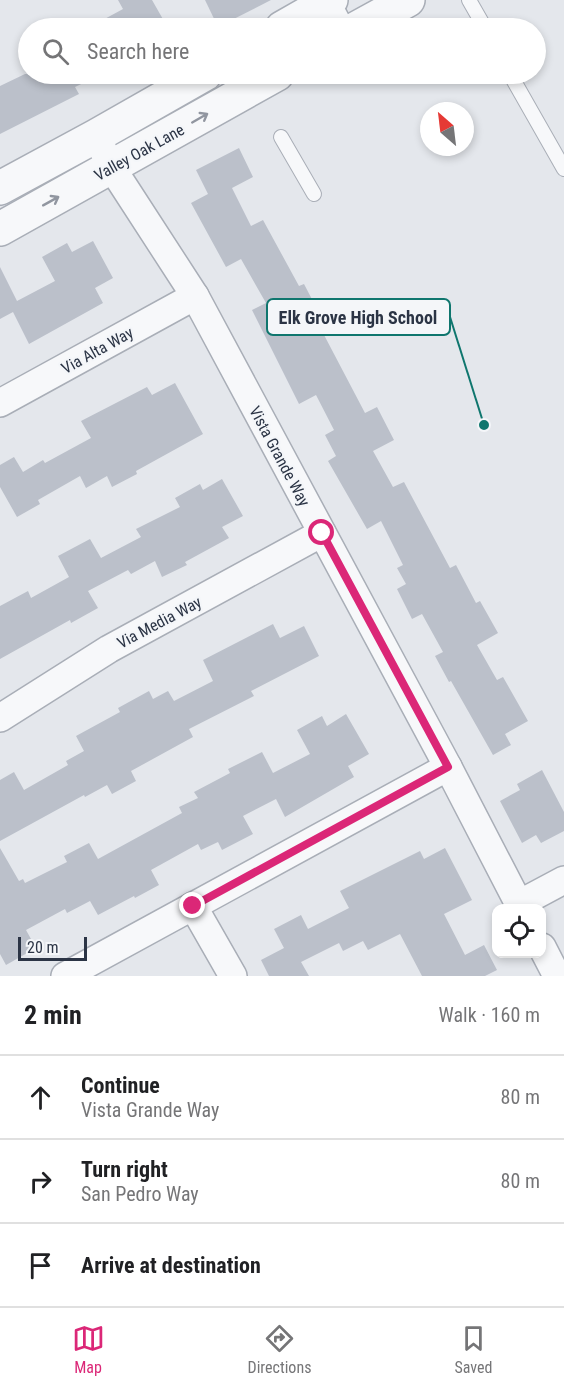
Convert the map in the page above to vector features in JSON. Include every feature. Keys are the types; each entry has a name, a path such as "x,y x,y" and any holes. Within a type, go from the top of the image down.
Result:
{"street":[{"path":"375,18 408,0"},
{"path":"306,18 331,8"},
{"name":"Valley Oak Lane","path":"0,188 187,84"},
{"name":"Valley Oak Lane","path":"0,229 260,84"},
{"name":"Vista Grande Way","path":"96,136 112,168 195,296 519,904"},
{"name":"Via Alta Way","path":"0,403 195,296"},
{"name":"Via Media Way","path":"0,718 109,649 322,533"},
{"path":"65,976 448,767"},
{"path":"523,904 564,880"},
{"path":"193,906 232,976"},
{"path":"546,955 557,976"}],"lane":[{"path":"469,0 479,18"},
{"path":"516,84 564,169"},
{"path":"281,137 314,194"}],"building":[{"path":"118,0 152,0 162,18 106,18 123,9"},
{"path":"205,0 271,0 236,18 214,18"},
{"path":"18,77 18,84 81,84 75,87 79,94 0,134 0,86"},
{"path":"239,148 253,177 232,188 251,226 263,220 299,286 304,284 328,330 323,333 365,413 377,407 394,440 373,451 393,487 404,482 450,568 456,565 476,603 480,601 498,633 477,645 497,680 503,677 528,721 505,734 511,745 493,755 435,656 443,652 422,614 412,619 397,589 406,584 397,568 403,565 381,521 367,529 328,461 336,456 325,435 334,430 316,395 299,404 252,310 266,303 241,259 226,267 191,203 208,194 196,170"},
{"path":"93,241 113,278 95,288 103,303 29,344 13,312 0,319 0,267 17,301 55,281 42,257 67,243 72,252"},
{"path":"175,383 203,434 112,487 107,476 86,488 80,476 38,500 40,504 17,517 0,487 0,465 14,457 23,472 43,460 45,463 91,438 81,421 147,387 152,395"},
{"path":"222,479 243,516 222,527 229,538 185,562 187,565 162,577 155,561 131,574 128,570 88,591 98,608 71,623 70,620 0,659 0,606 28,591 31,598 69,577 58,556 90,539 101,558 141,537 136,529 180,507 175,498 200,484 203,490"},
{"path":"273,624 280,638 304,626 319,656 251,691 254,696 189,729 193,737 131,771 136,781 112,794 107,785 85,797 84,795 0,841 0,780 14,772 24,790 68,765 66,761 84,751 76,736 120,712 118,708 149,691 153,699 168,691 174,701 213,681 203,660"},
{"path":"346,714 369,754 348,766 354,777 285,817 276,799 243,816 253,834 222,850 218,842 201,850 198,844 151,870 159,885 135,898 134,896 98,915 90,901 67,913 65,909 26,930 36,948 6,965 0,954 0,848 19,881 23,879 25,883 67,862 64,856 89,843 98,859 182,813 179,807 198,798 194,792 230,773 228,769 262,752 273,773 310,754 297,730 322,716 327,726"},
{"path":"542,770 564,812 564,831 541,843 536,835 522,843 500,801 520,790 517,784"},
{"path":"445,848 472,900 444,914 465,955 484,945 497,970 485,976 422,976 400,934 368,950 363,941 343,951 339,943 301,962 309,976 269,976 261,960 284,948 274,929 301,915 308,929 349,908 340,891 420,851 424,859"}],"place":[{"name":"Elk Grove High School","path":"484,425"}],"route":[{"path":"193,906 448,767 322,533"}]}
